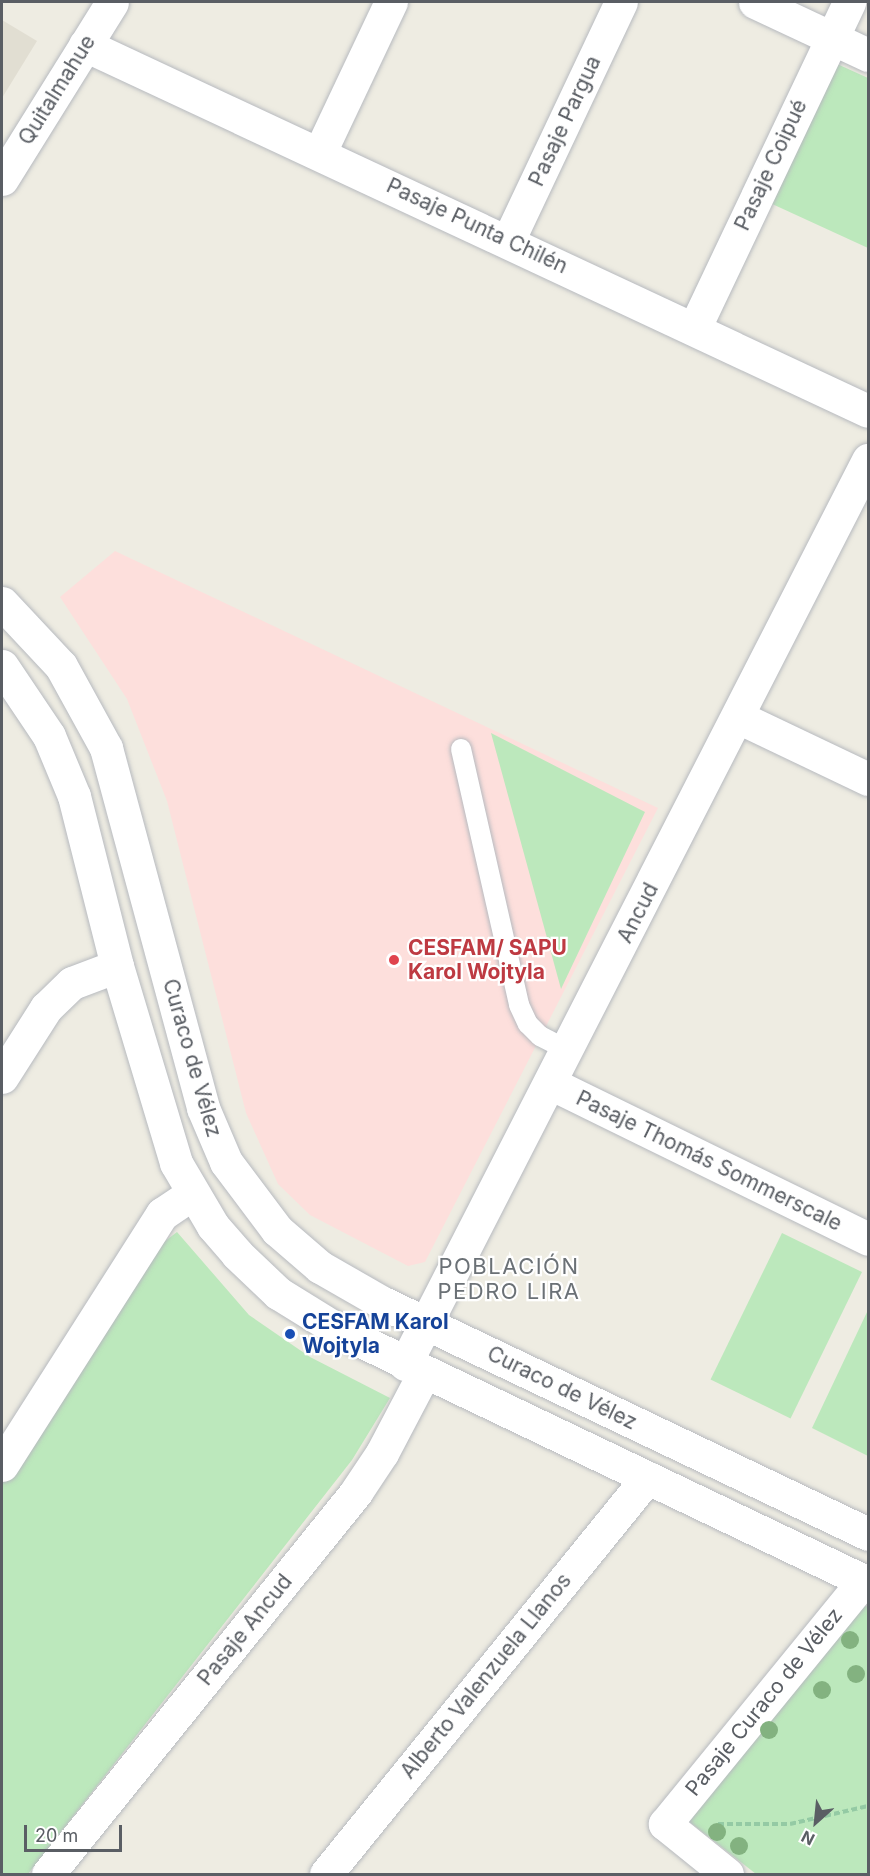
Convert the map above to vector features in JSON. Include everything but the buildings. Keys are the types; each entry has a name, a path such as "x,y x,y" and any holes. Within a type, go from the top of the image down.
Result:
{"street":[{"name":"Quitalmahue","path":"2,179 112,2"},
{"path":"320,152 392,2"},
{"name":"Pasaje Pargua","path":"508,241 621,2"},
{"path":"755,2 868,55"},
{"name":"Pasaje Coipué","path":"694,329 849,2"},
{"name":"Pasaje Punta Chilén","path":"85,45 320,152 868,411"},
{"name":"Ancud","path":"415,1369 428,1324 868,460"},
{"name":"Curaco de Vélez","path":"2,603 61,666 106,748 202,1108 226,1162 257,1207 299,1250 344,1282 868,1534"},
{"path":"2,666 36,713 63,765 87,841 117,966 164,1131 192,1194 237,1254 278,1293 306,1312 415,1369 866,1582"},
{"path":"738,717 868,779"},
{"path":"2,1077 46,1008 72,983 117,966"},
{"name":"Pasaje Thomás Sommerscale","path":"550,1083 868,1239"},
{"path":"2,1465 162,1214 192,1194"},
{"name":"Pasaje Ancud","path":"48,1875 356,1492 382,1452 415,1369"},
{"name":"Alberto Valenzuela Llanos","path":"326,1875 647,1478"},
{"name":"Pasaje Curaco de Vélez","path":"665,1824 866,1582"},
{"path":"665,1824 728,1875"}],"lane":[{"path":"461,749 519,1005 528,1024 540,1036 567,1050"}],"path":[{"path":"665,1824 790,1824 868,1806"}],"shaded area":[{"path":"2,20 37,41 2,98"},
{"name":"CESFAM/ SAPU Karol Wojtyla","path":"115,551 658,808 425,1262 408,1266 310,1215 278,1184 246,1113 167,801 127,699 60,597"}],"green space":[{"path":"835,63 868,78 868,248 770,203"},
{"path":"491,733 645,812 561,989"},
{"path":"177,1232 249,1315 310,1357 390,1398 352,1460 28,1874 2,1874 2,1480 143,1258"},
{"path":"782,1233 862,1272 791,1419 711,1380"},
{"path":"868,1310 868,1456 812,1428"},
{"path":"864,1605 868,1607 868,1874 756,1874 686,1819"}],"place":[{"name":"CESFAM/ SAPU Karol Wojtyla","path":"394,960"},
{"name":"CESFAM Karol Wojtyla","path":"290,1334"}],"district":[{"name":"POBLACIÓN PEDRO LIRA","path":"509,1278"}]}
